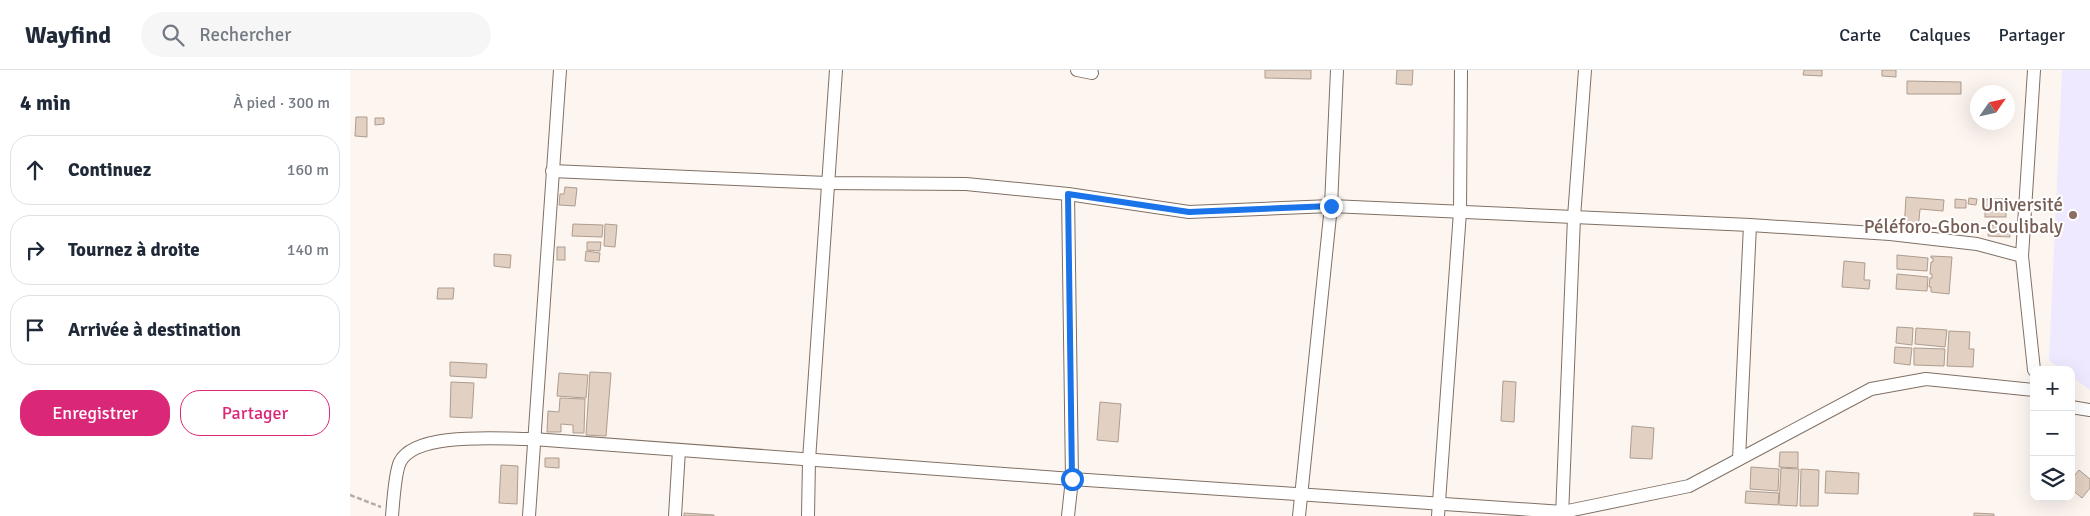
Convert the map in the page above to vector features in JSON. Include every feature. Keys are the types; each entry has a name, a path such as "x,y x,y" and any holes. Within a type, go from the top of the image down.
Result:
{"street":[{"path":"528,516 560,70"},
{"path":"808,516 809,460 836,70"},
{"path":"1077,70 1092,73"},
{"path":"1298,516 1331,206 1337,70"},
{"path":"1438,510 1460,212 1461,70"},
{"path":"1562,514 1574,216 1585,70"},
{"path":"2034,70 2022,256 2034,366"},
{"path":"552,171 827,184 966,184 1068,194 1189,212 1331,206 1750,224 1929,238 1977,244 2022,256"},
{"path":"1068,194 1072,479 1068,516"},
{"path":"1739,459 1750,224"},
{"path":"392,511 400,462 416,447 463,438 533,439 1300,495 1438,510 1562,514 1689,486 1871,389 1926,380 2030,390"},
{"path":"2075,408 2090,410"},
{"path":"675,516 679,450"}],"path":[{"path":"350,495 392,511"}],"shaded area":[{"name":"Université Péléforo-Gbon-Coulibaly","path":"2062,70 2090,70 2090,390 2075,379 2075,366 2057,366 2049,360"}],"building":[{"path":"1265,70 1311,70 1311,79 1265,78"},
{"path":"1397,70 1413,70 1412,85 1396,84"},
{"path":"1804,70 1822,70 1822,76 1803,75"},
{"path":"1882,70 1896,70 1896,77 1882,76"},
{"path":"1907,81 1961,82 1961,94 1907,94"},
{"path":"356,117 367,117 367,137 355,136"},
{"path":"375,118 384,118 384,124 375,125"},
{"path":"565,187 577,188 575,206 559,205 560,194 564,194"},
{"path":"1906,197 1944,200 1943,211 1920,209 1918,231 1904,230"},
{"path":"1969,198 1977,199 1976,205 1968,204"},
{"path":"1955,199 1966,200 1966,208 1955,208"},
{"path":"1985,199 2006,199 2006,217 1985,217"},
{"path":"573,224 603,225 602,237 572,236"},
{"path":"605,224 617,225 615,247 604,246"},
{"path":"1989,225 2010,227 2010,237 1988,236"},
{"path":"587,242 601,242 600,251 587,250"},
{"path":"557,247 565,247 565,260 557,260"},
{"path":"586,251 600,253 599,262 585,261"},
{"path":"494,254 511,255 510,268 494,266"},
{"path":"1897,255 1928,258 1927,271 1897,269"},
{"path":"1931,256 1952,257 1949,294 1931,292 1931,287 1929,287 1930,278 1932,278 1932,274 1930,274 1933,258"},
{"path":"1844,261 1865,263 1864,280 1870,280 1869,289 1842,287"},
{"path":"1897,274 1928,277 1927,291 1896,289"},
{"path":"438,288 454,288 453,299 437,299"},
{"path":"1897,327 1913,328 1912,345 1896,343"},
{"path":"1916,328 1947,330 1945,347 1915,344"},
{"path":"1949,331 1970,332 1969,349 1974,349 1973,367 1947,366"},
{"path":"1895,347 1912,348 1910,365 1894,363"},
{"path":"1914,348 1945,349 1944,366 1914,365"},
{"path":"450,362 487,364 486,378 450,376"},
{"path":"590,372 611,373 606,436 586,435"},
{"path":"559,373 588,375 586,398 557,396"},
{"path":"1503,381 1516,382 1514,422 1501,421"},
{"path":"451,382 474,383 472,418 450,417"},
{"path":"560,398 585,399 584,433 573,433 573,425 561,424 561,432 547,432 548,411 559,412"},
{"path":"1100,402 1121,404 1118,442 1097,440"},
{"path":"1632,426 1654,428 1652,459 1630,458"},
{"path":"1780,452 1798,452 1798,468 1779,467"},
{"path":"545,458 559,458 559,468 545,467"},
{"path":"501,465 518,466 517,504 499,503"},
{"path":"1751,467 1779,469 1778,491 1750,489"},
{"path":"1781,468 1799,469 1797,506 1779,505"},
{"path":"1801,469 1819,470 1818,506 1800,506"},
{"path":"2079,470 2090,479 2090,488 2082,498 2075,492 2075,475"},
{"path":"1826,471 1859,473 1858,494 1825,493"},
{"path":"1746,491 1779,493 1778,505 1745,503"},
{"path":"684,513 714,515 714,516 684,516"},
{"path":"1974,513 1994,514 1994,516 1974,516"}],"place":[{"name":"Université Péléforo-Gbon-Coulibaly","path":"2073,215"}],"route":[{"path":"1072,479 1068,194 1189,212 1331,206"}]}
